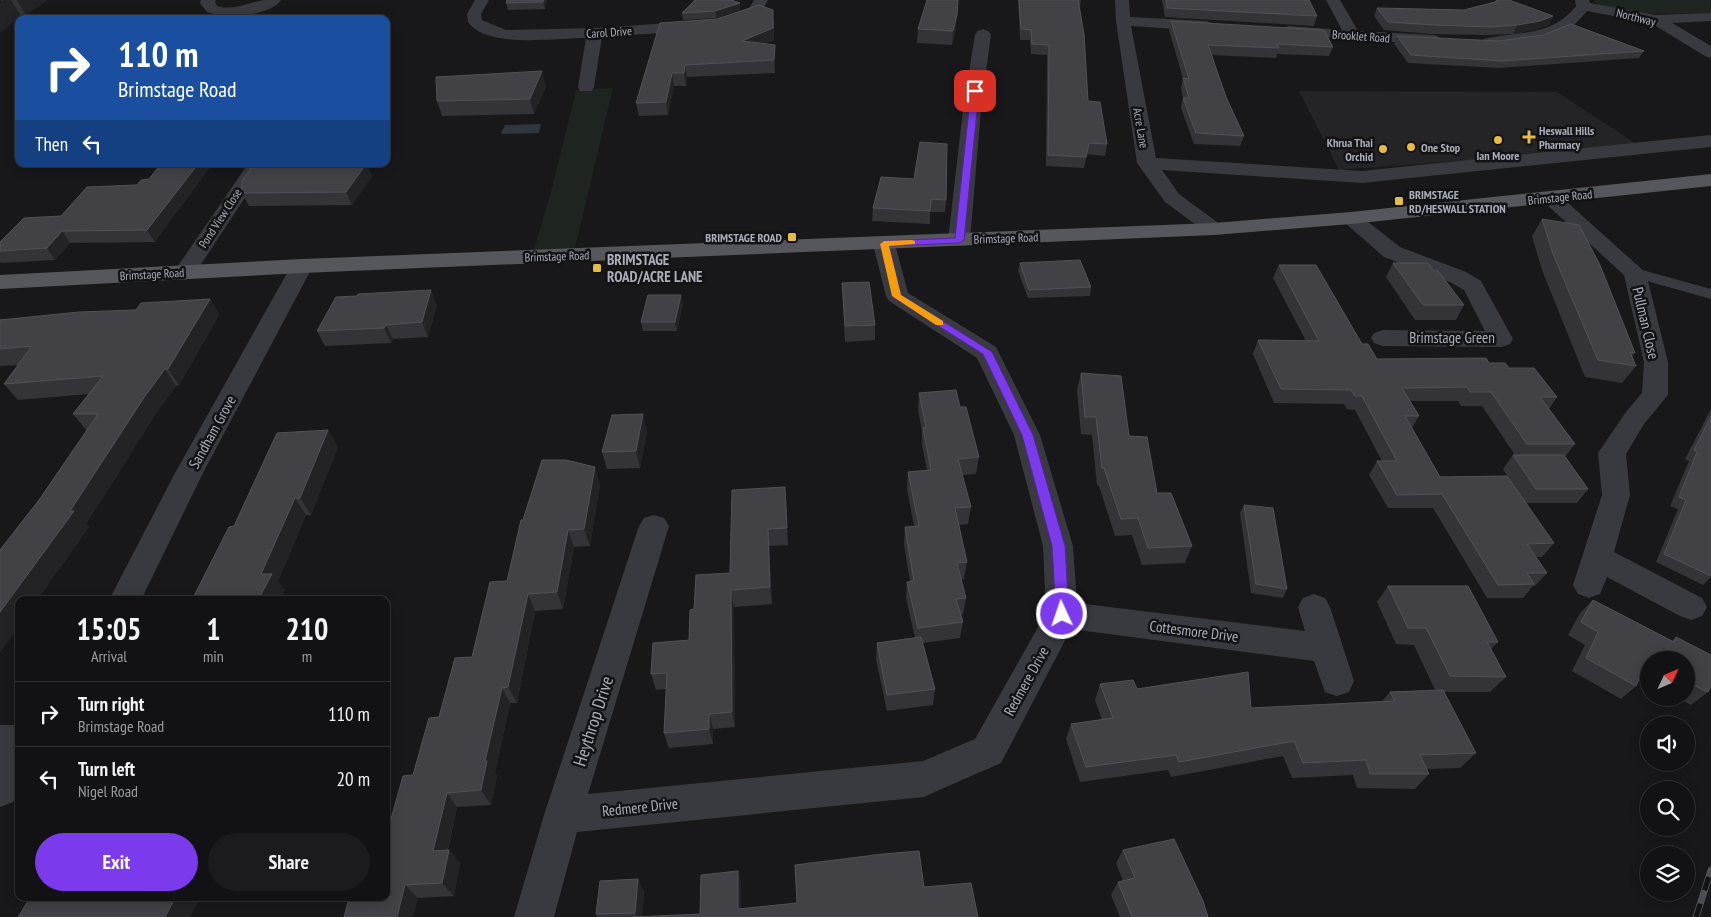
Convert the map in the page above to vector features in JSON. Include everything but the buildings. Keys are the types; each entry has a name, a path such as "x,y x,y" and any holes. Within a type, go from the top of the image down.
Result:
{"main road":[{"name":"Brimstage Road","path":"0,282 302,266 884,244 1214,229 1351,218 1711,180"}],"street":[{"path":"210,0 207,2 212,8 222,11 251,9 274,0"},
{"name":"Carol Drive","path":"482,0 474,14 476,22 487,29 505,35 595,33 718,24 755,12 761,0"},
{"name":"Acre Lane","path":"1122,0 1123,21 1147,163 1172,198 1214,229"},
{"path":"1333,0 1353,35"},
{"path":"1472,42 1507,41 1552,30 1569,22 1582,3"},
{"name":"Northway","path":"1582,3 1654,19 1711,54"},
{"path":"1654,19 1711,17"},
{"path":"1123,21 1223,27"},
{"name":"Brooklet Road","path":"1273,30 1452,41"},
{"path":"586,87 595,33"},
{"path":"959,240 972,110 983,34"},
{"path":"1147,163 1362,177 1711,141"},
{"name":"Pond View Close","path":"184,273 255,167"},
{"name":"Pullman Close","path":"1551,198 1635,273 1656,362 1655,395 1635,418 1612,453 1616,495 1594,572 1690,607"},
{"name":"Brimstage Green","path":"1351,218 1392,252 1458,277 1473,286 1501,339 1384,338"},
{"path":"884,244 897,296 987,352 1027,435 1058,546 1062,614"},
{"name":"Sandham Grove","path":"127,596 189,473 302,266"},
{"name":"Heythrop Drive","path":"534,917 563,815 654,526"},
{"path":"1314,607 1337,681"},
{"name":"Cottesmore Drive","path":"1062,614 1326,648"},
{"name":"Redmere Drive","path":"563,815 924,779 988,751 1062,614"},
{"path":"0,742 15,742"},
{"path":"0,789 15,768"}],"lane":[{"path":"1635,273 1711,294"}],"shaded area":[{"path":"1593,0 1711,0 1711,13 1641,14 1598,4"},
{"path":"613,88 574,252 533,253 551,192 576,90"},
{"path":"1299,91 1557,92 1641,147 1339,170"},
{"path":"541,124 539,133 501,134 505,125"}],"railway":[{"path":"1696,917 1711,870"}],"slow traffic":[{"path":"912,242 884,244 897,296 939,323"}],"place":[{"name":"Heswall Hills Pharmacy","path":"1529,137"},
{"name":"Ian Moore","path":"1498,140"},
{"name":"One Stop","path":"1411,147"},
{"name":"Khrua Thai Orchid","path":"1383,149"},
{"name":"BRIMSTAGE RD/HESWALL STATION","path":"1399,201"},
{"name":"BRIMSTAGE ROAD","path":"792,237"},
{"name":"BRIMSTAGE ROAD/ACRE LANE","path":"597,268"}],"route":[{"path":"975,91 959,240 884,244 897,296 987,352 1027,435 1058,546 1062,614"}]}
